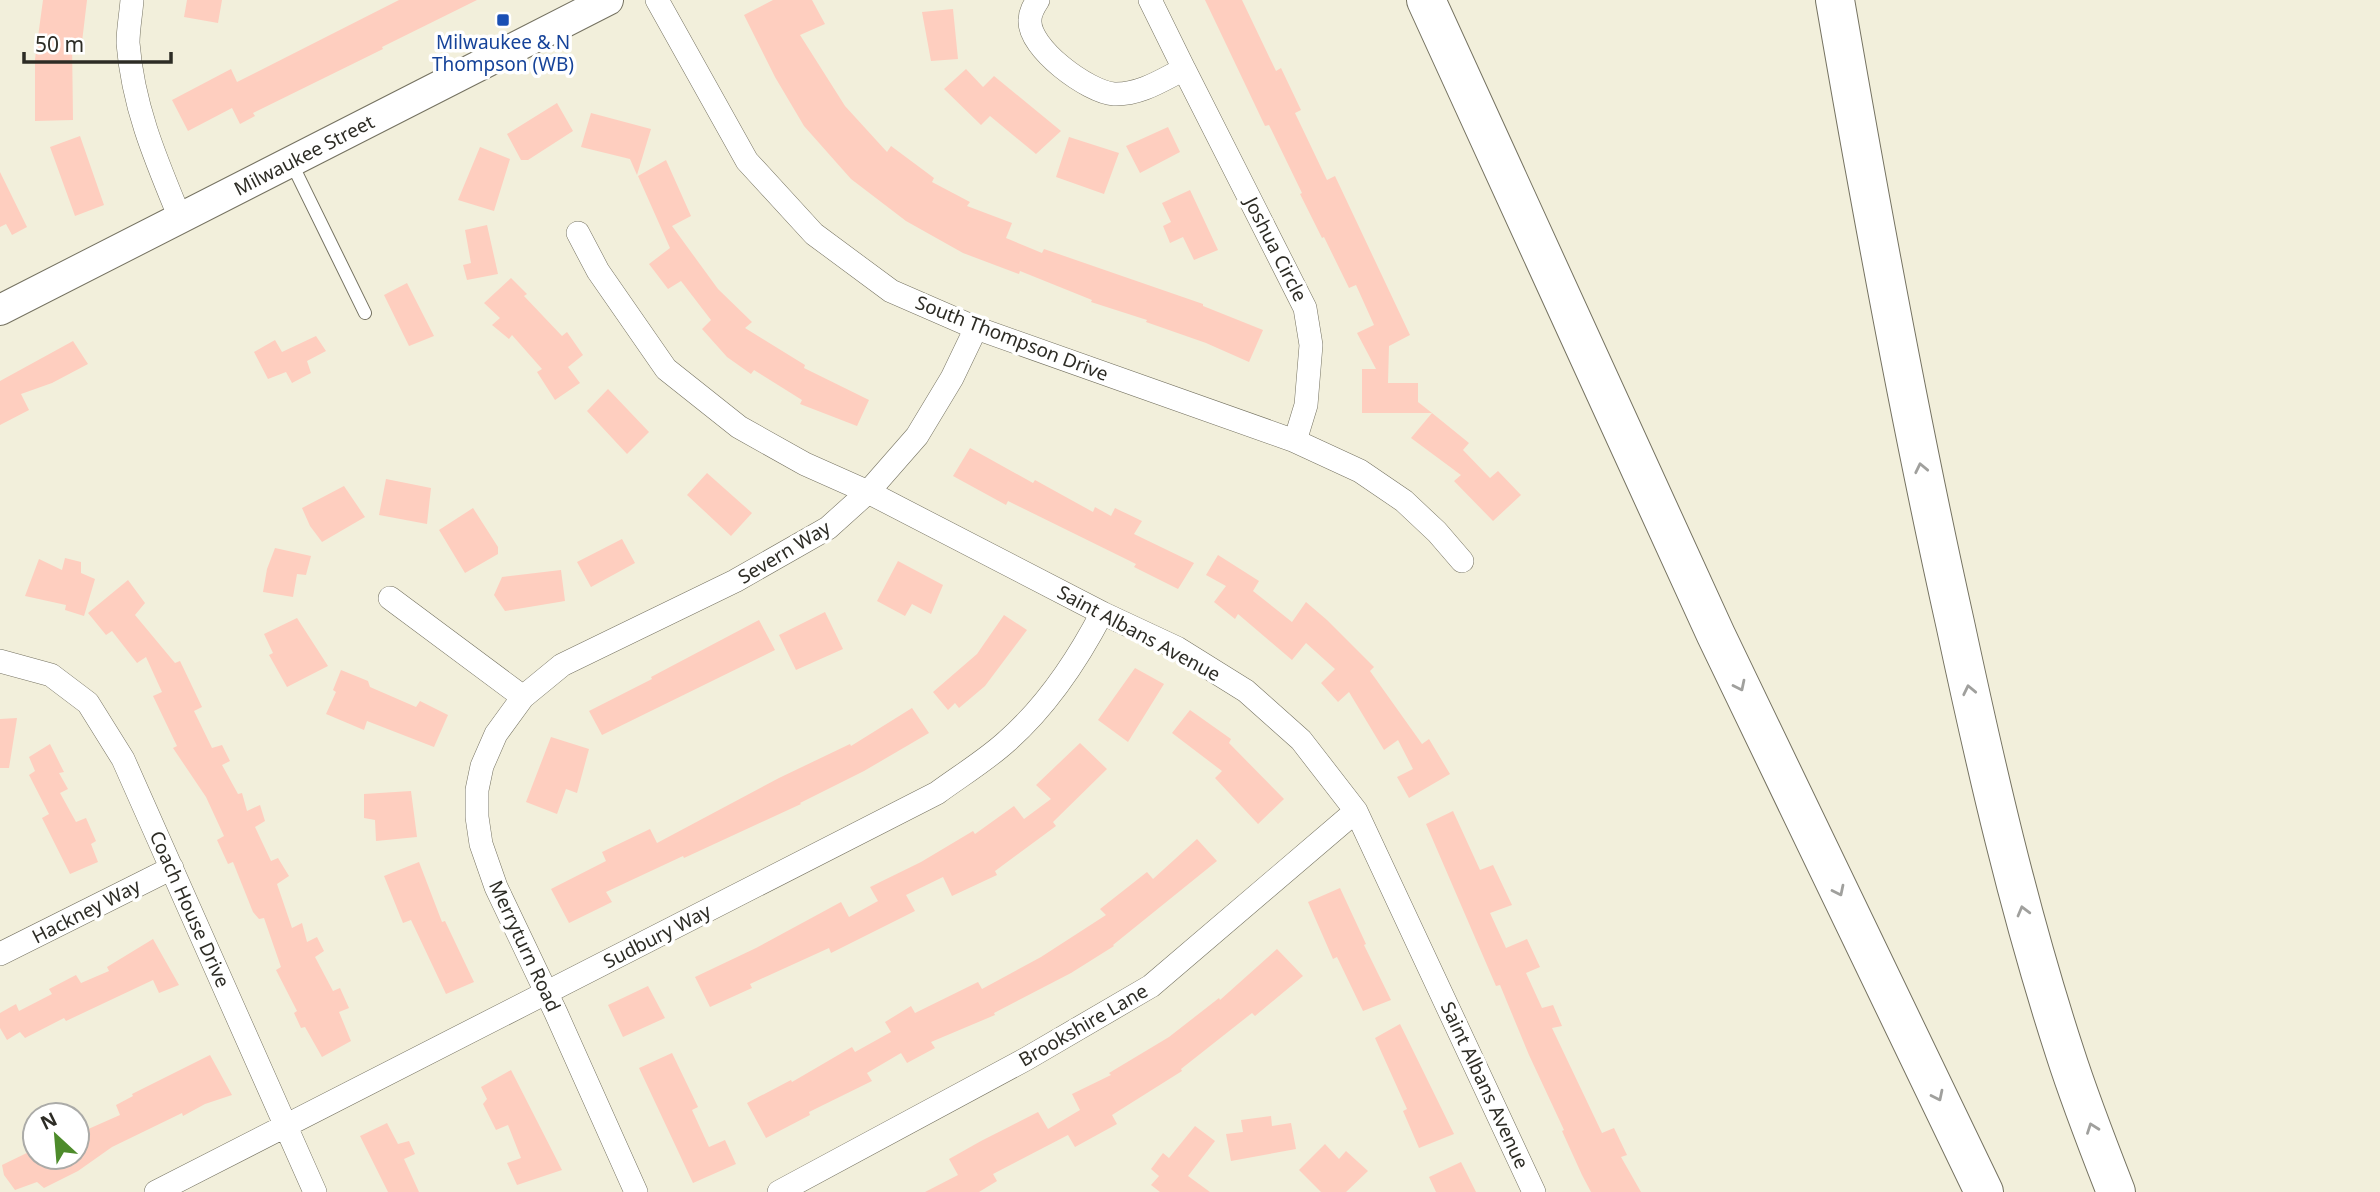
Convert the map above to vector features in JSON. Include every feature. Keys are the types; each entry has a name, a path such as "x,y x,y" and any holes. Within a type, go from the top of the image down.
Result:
{"highway":[{"path":"1402,0 1603,399 1984,1192"},
{"path":"1426,0 1716,635"},
{"path":"1835,0 1872,216 1910,412 1988,774 2024,916 2065,1054 2116,1192"}],"street":[{"path":"132,0 128,41 134,83 147,141 180,218"},
{"name":"Milwaukee Street","path":"0,310 608,0"},
{"name":"South Thompson Drive","path":"657,0 747,161 814,234 891,291 976,328 1295,441 1360,471 1404,501 1437,532 1462,561"},
{"path":"1038,0 1030,21 1032,33 1039,45 1059,65 1095,89 1111,94 1145,89 1184,69"},
{"name":"Joshua Circle","path":"1150,0 1305,308 1311,345 1306,405 1295,441"},
{"name":"Saint Albans Avenue","path":"578,233 598,271 666,369 739,427 804,464 868,492 1102,613 1177,648 1246,691 1301,740 1356,811 1534,1192"},
{"name":"Severn Way","path":"523,697 562,665 735,581 828,528 868,492 917,436 952,378 976,328"},
{"path":"390,598 523,697"},
{"name":"Sudbury Way","path":"156,1192 937,793 1007,741 1055,688 1087,644 1102,613"},
{"name":"Coach House Drive","path":"9,663 51,675 88,703 122,759 315,1192"},
{"name":"Merryturn Road","path":"523,697 496,734 482,766 477,790 481,844 496,887 636,1192"},
{"name":"Brookshire Lane","path":"779,1192 1026,1059 1151,986 1356,811"},
{"name":"Hackney Way","path":"0,954 172,868"}],"lane":[{"path":"290,162 365,313"}],"building":[{"path":"43,0 87,0 82,42 72,41 73,120 35,121 35,59"},
{"path":"187,0 222,0 218,23 184,17"},
{"path":"399,0 477,0 253,113 255,116 240,124 232,108 188,131 172,100 231,69 237,82"},
{"path":"773,0 812,0 825,24 800,35 845,106 887,152 891,146 934,178 932,182 970,202 967,206 1012,223 1006,238 1042,253 1044,249 1203,304 1263,330 1249,362 1206,343 1146,322 1147,320 1091,302 1092,300 1020,271 1019,274 963,253 906,221 851,179 804,126 775,77 744,15"},
{"path":"1205,0 1242,0 1276,71 1281,68 1301,110 1295,113 1327,180 1335,176 1410,335 1389,346 1388,383 1418,383 1418,402 1432,413 1362,413 1362,369 1376,369 1357,333 1374,325 1356,285 1349,288 1324,237 1322,238 1269,125 1265,126"},
{"path":"953,9 958,59 931,61 922,12"},
{"path":"966,69 983,87 994,76 1061,131 1036,154 990,116 981,125 944,89"},
{"path":"557,103 573,131 528,160 521,160 507,134"},
{"path":"591,113 651,129 637,175 630,159 581,147"},
{"path":"1168,127 1180,152 1140,173 1126,146"},
{"path":"80,136 104,205 75,216 50,147"},
{"path":"1069,137 1119,153 1104,194 1056,177"},
{"path":"480,147 510,159 494,211 458,200"},
{"path":"666,160 691,216 672,226 718,289 752,322 745,328 805,365 804,368 869,400 857,426 800,404 802,400 754,370 751,374 727,357 702,329 711,320 681,281 668,289 649,264 670,248 638,176"},
{"path":"0,172 27,227 12,235 6,224 0,227"},
{"path":"1190,190 1218,250 1194,260 1183,237 1170,243 1163,226 1171,222 1162,203"},
{"path":"487,225 498,274 467,280 463,265 471,263 465,230"},
{"path":"511,278 527,294 524,296 562,336 567,332 583,355 568,367 580,383 555,400 537,372 542,369 512,335 509,339 492,325 500,318 484,303"},
{"path":"407,283 434,336 409,346 384,295"},
{"path":"316,336 326,351 307,361 311,373 292,383 286,372 268,379 254,352 275,340 282,352"},
{"path":"73,341 88,364 52,383 21,394 29,410 0,425 0,381"},
{"path":"608,389 649,432 627,454 587,411"},
{"path":"1432,413 1469,443 1463,450 1490,478 1498,471 1521,495 1493,521 1454,481 1461,475 1411,438"},
{"path":"970,448 1093,512 1095,507 1111,516 1115,508 1142,521 1134,534 1194,563 1178,589 1134,567 1136,564 1008,501 1006,505 953,476"},
{"path":"707,473 752,513 731,536 687,495"},
{"path":"386,479 431,488 427,524 379,515"},
{"path":"344,486 365,517 322,542 310,526 302,508"},
{"path":"473,508 498,547 498,554 465,573 439,530"},
{"path":"622,539 635,563 591,587 577,562"},
{"path":"275,548 311,556 306,575 297,574 293,597 263,592 267,569"},
{"path":"1218,555 1259,581 1253,591 1292,622 1306,602 1327,620 1374,667 1370,671 1422,744 1429,739 1450,774 1409,798 1397,777 1413,769 1398,740 1384,750 1349,692 1338,702 1321,683 1335,669 1306,643 1292,660 1238,614 1235,619 1214,602 1226,586 1206,575"},
{"path":"65,558 81,562 81,573 95,579 84,616 65,610 66,605 25,596 39,559 62,570"},
{"path":"898,561 943,585 931,614 912,604 905,616 877,601"},
{"path":"561,570 565,601 505,611 494,595 502,577"},
{"path":"128,580 145,603 135,615 175,663 180,661 202,707 194,711 212,748 222,745 230,761 222,765 238,794 242,793 247,811 260,805 265,821 255,827 271,861 278,858 289,876 277,884 292,928 302,923 307,942 317,937 324,951 315,957 333,991 340,988 349,1008 339,1012 351,1041 322,1057 305,1027 301,1028 294,1013 297,1011 276,970 281,967 264,918 259,919 253,912 233,862 228,864 217,840 224,836 206,797 173,748 177,746 153,696 162,692 146,657 137,663 112,631 106,635 88,613"},
{"path":"825,612 843,649 796,670 779,635"},
{"path":"1004,615 1027,630 985,686 959,708 955,703 948,710 933,692 977,654"},
{"path":"297,618 328,666 287,687 269,655 273,653 264,634"},
{"path":"759,620 775,650 602,735 589,711"},
{"path":"1135,668 1164,684 1128,742 1098,720"},
{"path":"341,670 368,681 370,687 416,707 420,701 448,715 434,747 367,721 364,730 326,714 336,692 333,690"},
{"path":"912,708 929,733 801,804 606,892 612,902 569,923 551,889 606,861 602,852 650,829 657,843 779,778 850,744 851,746"},
{"path":"1190,710 1231,739 1229,743 1284,799 1258,824 1215,778 1222,771 1172,733"},
{"path":"17,718 9,768 0,768 0,719"},
{"path":"551,737 589,749 577,793 566,789 557,814 526,802"},
{"path":"1080,743 1107,769 1053,822 1056,826 995,871 997,875 952,896 943,877 906,895 915,911 831,953 829,948 750,984 752,988 710,1007 695,977 841,902 849,917 878,901 870,887 921,862 973,831 975,834 1014,806 1024,819 1051,799 1036,785"},
{"path":"50,744 64,772 59,773 68,789 60,793 76,822 86,818 96,841 91,844 98,862 70,874 42,818 49,814 29,775 35,771 29,757"},
{"path":"411,791 417,837 376,841 375,820 364,818 364,794"},
{"path":"1453,811 1480,870 1493,865 1512,905 1490,913 1506,948 1527,939 1540,967 1526,973 1542,1008 1553,1005 1562,1026 1552,1028 1602,1133 1614,1128 1627,1155 1621,1157 1641,1192 1591,1192 1582,1175 1500,985 1496,986 1426,824"},
{"path":"1197,839 1217,861 1114,946 1071,973 994,1013 995,1015 931,1042 935,1048 907,1063 901,1053 867,1073 872,1081 809,1112 810,1115 766,1138 747,1103 791,1080 792,1082 852,1047 855,1052 891,1032 885,1022 911,1006 915,1013 978,982 982,989 1041,957 1106,915 1100,909 1147,872 1153,879"},
{"path":"419,862 442,922 445,921 474,982 446,994 411,920 403,923 384,876"},
{"path":"1340,888 1391,1000 1363,1011 1337,957 1333,959 1308,902"},
{"path":"153,939 179,985 159,993 153,980 66,1021 64,1018 25,1038 20,1032 7,1040 0,1028 0,1013 16,1004 19,1011 52,994 49,989 76,975 81,983 109,971 107,967"},
{"path":"1277,949 1303,976 1255,1016 1252,1013 1181,1069 1182,1071 1112,1115 1117,1124 1075,1147 1068,1135 993,1174 997,1181 979,1192 925,1192 958,1175 949,1159 981,1141 1038,1112 1048,1129 1080,1110 1072,1094 1111,1075 1109,1073 1169,1037 1219,998 1220,1000"},
{"path":"648,986 665,1018 623,1037 608,1005"},
{"path":"1400,1024 1454,1134 1419,1148 1403,1111 1407,1109 1375,1038"},
{"path":"672,1053 698,1107 692,1110 709,1147 725,1140 736,1164 693,1183 639,1068"},
{"path":"210,1055 232,1095 205,1104 183,1116 182,1113 112,1147 91,1162 91,1128 120,1115 116,1105 133,1096 132,1094"},
{"path":"511,1070 562,1170 517,1185 507,1163 521,1158 508,1125 496,1130 483,1104 487,1099 481,1087"},
{"path":"1271,1116 1272,1126 1291,1123 1296,1149 1231,1161 1226,1134 1243,1132 1241,1120"},
{"path":"387,1123 398,1144 409,1141 415,1154 404,1159 419,1192 388,1192 360,1136"},
{"path":"1195,1126 1215,1141 1188,1176 1210,1192 1160,1192 1151,1185 1159,1176 1151,1169 1163,1153 1169,1158"},
{"path":"1325,1144 1339,1159 1346,1151 1368,1171 1346,1192 1321,1192 1299,1170"},
{"path":"21,1156 21,1171 78,1171 44,1188 37,1182 15,1190 4,1175 2,1165"},
{"path":"1461,1162 1476,1192 1436,1192 1429,1177"}],"place":[{"name":"Milwaukee & N Thompson (WB)","path":"503,20"}]}
